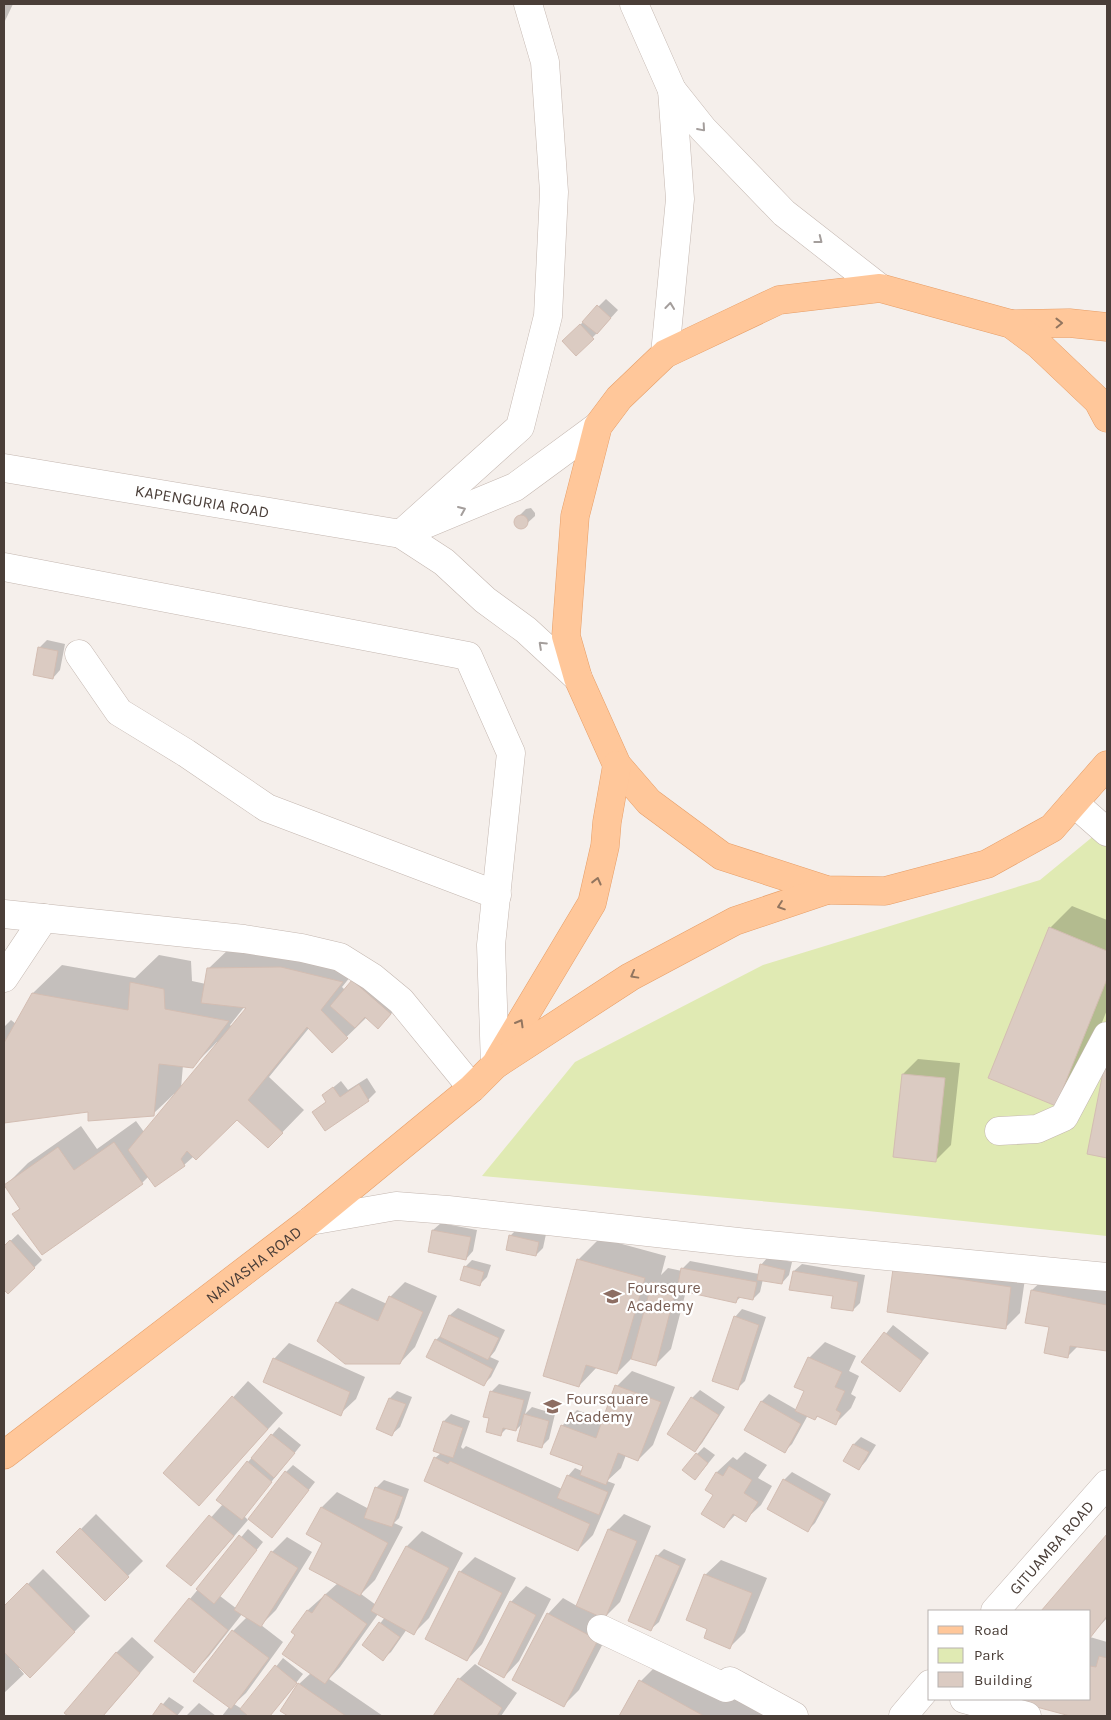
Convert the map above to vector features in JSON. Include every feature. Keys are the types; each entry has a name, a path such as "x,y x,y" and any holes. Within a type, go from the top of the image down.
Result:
{"main road":[{"path":"1107,327 1069,323 1011,324 880,288 779,300 665,354 619,398 598,426 575,516 566,636 578,678 618,765 649,802 722,856 827,890 886,890 986,864 1052,828 1107,765"},
{"path":"1011,324 1039,345 1098,401 1107,418"},
{"path":"495,1065 592,903 605,846 607,822 618,765"},
{"path":"495,1065 630,977 735,921 827,890"},
{"name":"NAIVASHA ROAD","path":"4,1455 310,1221 472,1088 495,1065"}],"street":[{"path":"400,534 520,427 548,316 554,192 545,62 528,4"},
{"path":"634,4 672,90 703,129 784,213 880,288"},
{"path":"665,354 680,199 672,90"},
{"name":"KAPENGURIA ROAD","path":"400,534 515,488 598,426"},
{"name":"KAPENGURIA ROAD","path":"4,468 400,534 444,562 485,600 526,630 578,678"},
{"path":"4,568 468,656 512,753 491,945 495,1065"},
{"path":"79,654 120,712 186,753 267,808 497,895"},
{"path":"1074,804 1107,832"},
{"path":"4,914 244,939 302,948 340,957 372,976 401,1001 472,1088"},
{"path":"4,978 44,918"},
{"path":"999,1131 1037,1129 1064,1117 1107,1036"},
{"path":"310,1221 396,1206 748,1243 1107,1277"},
{"name":"GITUAMBA ROAD","path":"996,1610 1107,1484"},
{"path":"601,1629 726,1688 730,1681 794,1716"},
{"path":"903,1716 928,1688"},
{"path":"968,1700 1027,1716"}],"green space":[{"path":"1107,825 1107,1236 849,1209 482,1176 575,1062 763,965 1040,880"}],"building":[{"path":"597,305 611,318 597,334 582,322"},
{"path":"580,324 594,339 576,356 562,341"},
{"path":"518,515 524,515 528,522 524,529 518,529 514,525 514,519"},
{"path":"38,647 58,651 53,679 33,675"},
{"path":"1049,927 1107,951 1107,979 1056,1106 988,1078"},
{"path":"281,967 343,982 321,1010 348,1038 332,1053 307,1027 248,1100 283,1133 268,1148 237,1120 196,1160 187,1151 181,1159 185,1166 155,1187 128,1150 246,1008 201,1003 207,968"},
{"path":"352,980 391,1014 378,1029 365,1017 355,1028 330,1006"},
{"path":"130,982 164,989 165,1009 229,1021 193,1068 159,1064 154,1116 88,1121 88,1112 4,1123 4,1043 32,993 128,1010"},
{"path":"1105,1062 1107,1062 1107,1158 1087,1154"},
{"path":"902,1074 945,1078 936,1162 893,1157"},
{"path":"359,1084 369,1101 325,1131 312,1112 326,1102 322,1095 333,1087 340,1097"},
{"path":"114,1142 143,1184 42,1255 12,1214 20,1209 4,1185 58,1147 74,1170"},
{"path":"432,1230 471,1237 466,1260 428,1252"},
{"path":"509,1235 539,1242 536,1256 506,1250"},
{"path":"10,1240 35,1268 8,1294 4,1290 4,1246"},
{"path":"577,1259 645,1278 617,1374 586,1365 579,1387 543,1376"},
{"path":"760,1264 785,1270 782,1284 757,1280"},
{"path":"464,1266 484,1272 480,1286 460,1280"},
{"path":"681,1268 757,1282 753,1300 738,1297 736,1303 677,1290"},
{"path":"893,1269 1011,1287 1006,1329 887,1312"},
{"path":"793,1271 858,1282 853,1311 831,1308 833,1296 789,1290"},
{"path":"652,1282 676,1289 656,1366 631,1359"},
{"path":"1031,1290 1107,1305 1107,1351 1070,1346 1068,1358 1044,1353 1049,1327 1025,1323"},
{"path":"389,1296 423,1312 400,1364 345,1364 317,1341 336,1302 378,1321"},
{"path":"449,1315 499,1338 488,1360 440,1337"},
{"path":"734,1316 759,1325 738,1390 712,1381"},
{"path":"884,1332 922,1361 900,1392 861,1362"},
{"path":"435,1339 493,1369 484,1386 426,1357"},
{"path":"808,1357 842,1372 835,1387 845,1391 836,1410 841,1413 836,1425 817,1416 815,1420 795,1411 804,1391 794,1387"},
{"path":"273,1358 350,1392 341,1416 263,1382"},
{"path":"615,1385 661,1402 638,1461 618,1453 606,1485 580,1475 583,1466 550,1454 561,1425 596,1438"},
{"path":"490,1391 524,1400 516,1431 503,1428 501,1436 486,1432 489,1418 483,1417"},
{"path":"232,1396 268,1429 199,1506 163,1473"},
{"path":"691,1397 719,1415 695,1452 667,1434"},
{"path":"389,1398 406,1404 392,1436 376,1429"},
{"path":"761,1401 801,1424 785,1453 744,1430"},
{"path":"524,1414 549,1421 542,1448 517,1441"},
{"path":"443,1421 463,1428 453,1458 433,1451"},
{"path":"271,1434 295,1453 274,1478 251,1458"},
{"path":"853,1444 869,1452 859,1470 843,1461"},
{"path":"696,1453 708,1463 695,1480 682,1470"},
{"path":"434,1457 448,1464 450,1461 590,1524 578,1551 424,1481"},
{"path":"247,1461 272,1482 242,1520 216,1500"},
{"path":"729,1466 752,1480 744,1493 758,1502 746,1522 733,1514 724,1528 701,1514 713,1495 705,1490 716,1472 723,1476"},
{"path":"285,1471 309,1490 272,1538 248,1519"},
{"path":"567,1475 608,1492 599,1515 557,1498"},
{"path":"783,1479 824,1502 808,1532 767,1509"},
{"path":"375,1487 403,1497 392,1527 364,1518"},
{"path":"321,1507 388,1543 360,1596 309,1569 322,1543 306,1534"},
{"path":"209,1515 234,1536 191,1586 166,1566"},
{"path":"80,1528 129,1577 105,1601 56,1552"},
{"path":"608,1529 637,1541 605,1619 576,1606"},
{"path":"1107,1534 1107,1616 1091,1637 1091,1610 1042,1610"},
{"path":"239,1535 257,1550 214,1604 196,1589"},
{"path":"406,1546 449,1568 414,1635 371,1611"},
{"path":"271,1551 298,1568 261,1627 234,1610"},
{"path":"656,1555 680,1566 651,1631 628,1621"},
{"path":"459,1571 502,1593 467,1661 425,1639"},
{"path":"704,1574 752,1593 730,1649 704,1638 707,1629 686,1620"},
{"path":"27,1583 75,1632 30,1678 4,1652 4,1606"},
{"path":"325,1594 367,1624 325,1684 282,1654 295,1635 291,1632 307,1610 312,1613"},
{"path":"189,1598 228,1630 194,1673 154,1641"},
{"path":"510,1601 536,1615 504,1678 478,1664"},
{"path":"547,1613 598,1640 564,1707 512,1680"},
{"path":"379,1622 400,1637 383,1661 362,1645"},
{"path":"232,1630 269,1658 231,1709 193,1681"},
{"path":"116,1652 140,1673 103,1716 68,1716 64,1713"},
{"path":"1099,1656 1107,1658 1107,1716 1070,1716 1011,1700 1091,1700 1091,1666 1096,1667"},
{"path":"275,1665 297,1683 270,1716 248,1716 240,1709"},
{"path":"458,1678 502,1708 497,1716 433,1716"},
{"path":"639,1680 704,1716 619,1716"},
{"path":"298,1683 346,1716 288,1716 280,1711"},
{"path":"161,1703 177,1715 152,1716"}],"place":[{"name":"Foursqure Academy","path":"613,1296"},
{"name":"Foursquare Academy","path":"552,1407"}]}
